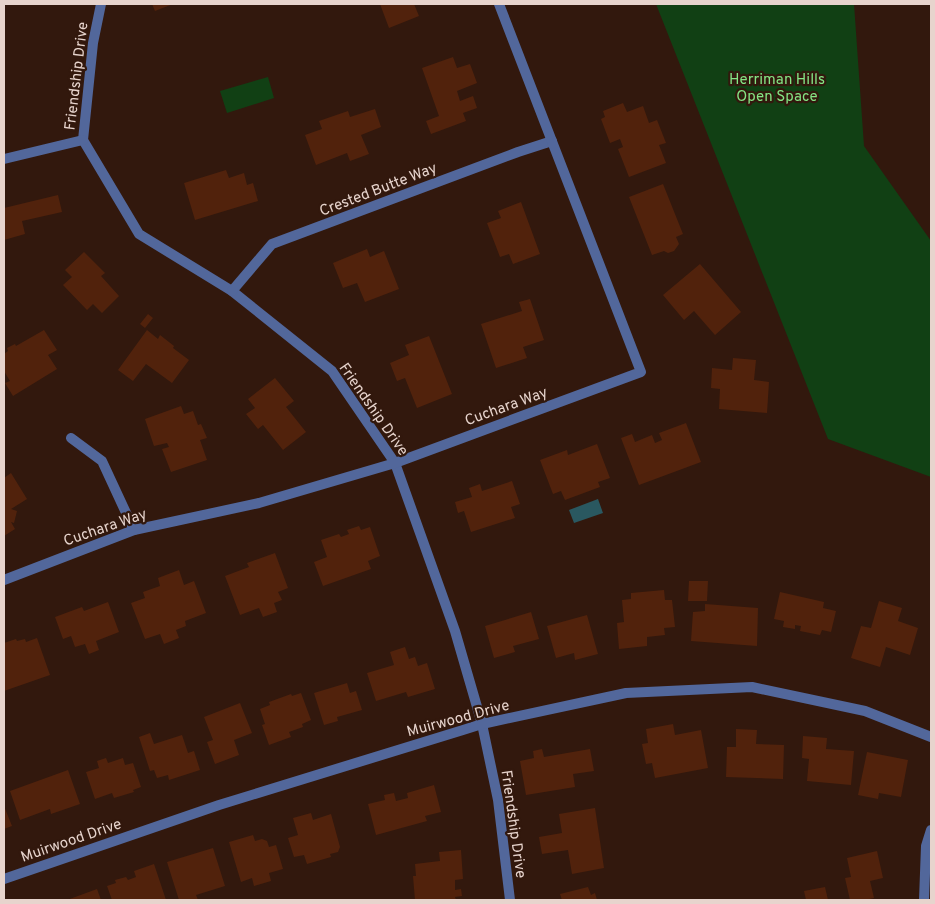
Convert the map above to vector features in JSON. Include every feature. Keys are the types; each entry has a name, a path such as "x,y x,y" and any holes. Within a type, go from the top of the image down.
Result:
{"street":[{"name":"Friendship Drive","path":"101,4 93,43 83,140 139,234 232,291 332,371 395,463 455,631 482,724 498,800 510,900"},
{"name":"Cuchara Way","path":"4,580 134,530 259,503 395,463 641,372 499,4"},
{"path":"4,159 83,140"},
{"name":"Crested Butte Way","path":"232,291 272,244 552,140"},
{"path":"71,438 102,461 134,530"},
{"name":"Muirwood Drive","path":"4,879 219,805 482,724 626,693 752,687 865,711 931,737"},
{"path":"924,900 926,846 931,830"}],"green space":[{"name":"Herriman Hills Open Space","path":"656,4 854,4 864,146 931,241 931,477 828,439"},
{"path":"268,77 274,98 227,113 220,91"}],"water":[{"path":"598,499 603,513 574,523 569,510"}],"building":[{"path":"152,4 173,4 155,11"},
{"path":"380,4 414,4 419,16 389,28"},
{"path":"453,57 457,68 470,64 477,83 457,91 460,101 473,96 477,108 463,113 466,121 431,134 426,121 439,116 422,68"},
{"path":"623,103 627,112 643,106 649,123 657,120 666,143 659,145 666,163 629,177 618,149 623,147 620,139 610,143 601,119 605,117 603,111"},
{"path":"375,109 381,127 361,135 369,154 350,161 347,153 316,165 305,135 322,129 319,121 348,111 350,117"},
{"path":"226,170 229,178 244,173 247,185 253,183 258,201 195,220 184,183"},
{"path":"663,184 683,234 676,237 679,244 674,251 668,253 664,251 652,255 629,197"},
{"path":"58,195 62,212 22,221 25,234 4,240 4,208"},
{"path":"521,202 540,254 513,264 509,254 500,257 487,223 501,218 498,211"},
{"path":"367,249 370,257 384,251 399,289 365,302 357,283 343,288 333,263"},
{"path":"84,252 105,273 101,276 119,296 102,313 93,304 87,310 63,285 72,277 65,270"},
{"path":"700,264 741,312 715,335 694,311 684,320 663,295"},
{"path":"530,299 544,340 523,347 527,358 496,368 481,324 522,311 519,302"},
{"path":"148,314 153,318 145,328 140,324"},
{"path":"44,330 57,350 48,355 57,369 13,396 5,383 10,381 4,371 4,354 8,351 7,348 15,344 16,346"},
{"path":"147,330 158,339 160,335 189,360 172,383 146,364 133,381 118,370"},
{"path":"429,336 452,394 417,408 405,378 397,381 390,363 409,355 405,345"},
{"path":"733,358 756,360 754,380 769,382 767,413 719,409 720,389 711,388 712,368 732,370"},
{"path":"275,378 294,401 286,407 306,432 283,450 263,425 258,429 246,414 255,408 248,399"},
{"path":"181,406 184,414 193,411 198,425 201,424 207,438 200,440 207,460 171,472 162,449 169,447 167,443 154,446 145,419"},
{"path":"686,423 701,462 639,485 621,438 632,434 635,442 652,435 655,443 662,440 659,433"},
{"path":"597,444 610,478 598,482 600,487 565,500 561,491 553,494 540,460 567,450 568,455"},
{"path":"11,473 27,499 11,509 17,511 14,523 11,522 15,529 4,536 4,478"},
{"path":"512,481 520,504 511,507 515,518 471,532 464,511 458,513 455,502 472,497 469,488 480,484 482,491"},
{"path":"359,526 361,530 370,527 380,556 368,561 371,569 323,586 314,562 327,557 321,540 339,534 341,537 349,534 347,530"},
{"path":"275,553 288,588 278,592 282,600 274,603 277,612 263,617 259,608 240,615 225,576 249,567 247,563"},
{"path":"179,570 184,585 194,581 206,613 185,621 186,626 176,630 179,638 164,644 160,634 145,639 131,603 145,598 143,592 160,586 158,578"},
{"path":"689,581 708,581 707,601 688,601"},
{"path":"664,590 665,600 672,600 675,627 664,628 665,635 647,637 647,646 619,649 617,623 624,622 622,600 631,599 631,593"},
{"path":"780,592 824,602 823,608 836,611 831,632 822,630 820,635 800,631 801,626 795,625 795,629 783,627 784,621 774,619"},
{"path":"879,601 902,608 898,621 918,628 910,655 886,647 880,667 851,658 861,626 871,628"},
{"path":"108,602 119,632 96,641 99,650 89,654 85,644 75,647 71,636 63,639 55,617 82,607 84,611"},
{"path":"705,604 758,608 757,646 691,641 693,612 705,611"},
{"path":"531,612 539,639 513,646 515,652 494,658 485,626"},
{"path":"587,615 598,654 575,660 574,653 556,658 547,626"},
{"path":"37,638 50,675 4,691 4,643 16,639 17,641 25,639 26,642"},
{"path":"405,647 409,659 415,657 418,666 427,663 435,689 408,697 406,692 376,701 367,673 394,665 390,652"},
{"path":"347,683 350,693 356,691 362,710 337,717 338,721 324,725 314,693"},
{"path":"301,693 311,720 302,724 303,727 289,732 291,737 269,745 262,725 265,724 260,709 270,705 269,702 291,694 292,696"},
{"path":"240,703 252,733 234,740 239,755 215,764 207,742 213,740 204,717"},
{"path":"673,724 675,735 701,730 708,768 655,778 652,763 646,764 642,744 648,743 646,729"},
{"path":"736,729 757,730 756,744 784,745 783,779 726,777 727,747 736,747"},
{"path":"150,733 154,744 182,735 188,753 194,751 200,770 169,780 168,775 157,778 154,770 150,771 139,737"},
{"path":"803,736 827,738 826,749 854,751 851,785 807,781 809,759 802,758"},
{"path":"542,749 544,757 590,749 594,771 573,774 575,787 526,795 520,761 534,758 533,751"},
{"path":"867,752 908,760 901,797 879,793 878,799 858,795"},
{"path":"106,758 108,763 123,758 125,765 133,763 141,787 133,790 134,792 114,798 112,793 95,799 86,772 99,768 97,761"},
{"path":"68,770 80,804 51,814 50,809 20,820 10,791"},
{"path":"434,785 441,812 425,816 427,821 376,835 368,804 385,800 384,795 394,793 396,801 408,798 407,793"},
{"path":"4,806 12,826 4,829"},
{"path":"595,808 604,868 572,874 568,850 542,854 539,837 562,833 559,814"},
{"path":"311,813 313,820 331,814 340,847 338,852 330,854 331,857 307,864 304,855 294,857 288,838 298,835 293,818"},
{"path":"253,835 255,841 262,839 267,841 269,847 276,845 283,869 269,873 271,881 254,886 252,878 241,882 229,842"},
{"path":"213,848 225,886 196,895 198,900 179,900 167,862"},
{"path":"461,850 463,879 455,880 455,890 461,889 462,896 455,897 456,900 415,900 413,876 416,876 415,864 440,861 439,852"},
{"path":"877,851 883,878 870,881 874,898 850,900 845,878 851,877 847,858"},
{"path":"154,864 166,900 112,900 107,886 116,883 115,880 126,877 128,880 136,877 134,871"},
{"path":"588,887 591,895 595,893 597,900 562,900 560,894"},
{"path":"825,887 828,900 806,900 804,891"},
{"path":"97,889 101,900 67,900"}]}
